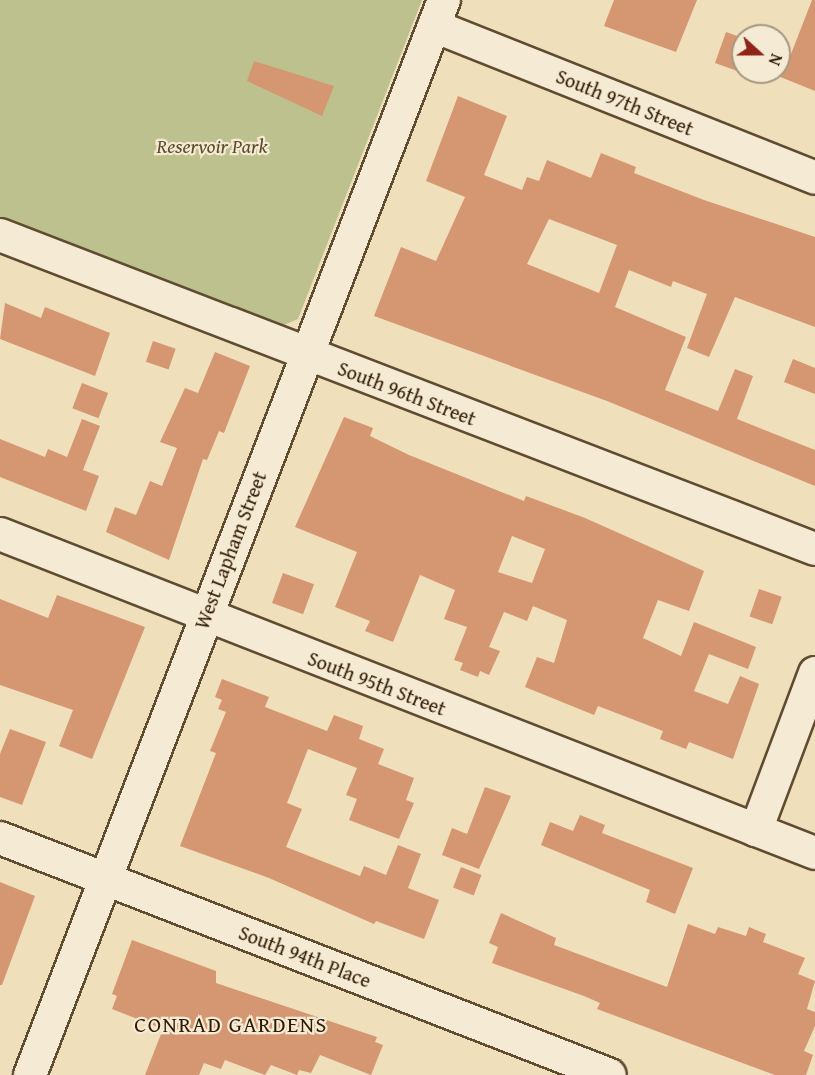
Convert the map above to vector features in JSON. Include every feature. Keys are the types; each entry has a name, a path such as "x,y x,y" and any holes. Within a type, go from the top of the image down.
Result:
{"street":[{"name":"South 97th Street","path":"439,13 815,178"},
{"name":"West Lapham Street","path":"30,1075 204,616 439,13"},
{"name":"South 96th Street","path":"0,235 815,549"},
{"name":"South 95th Street","path":"0,534 204,616 815,853"},
{"path":"756,830 815,673"},
{"name":"South 94th Place","path":"0,838 610,1075"}],"green space":[{"name":"Reservoir Park","path":"0,0 422,0 298,319 284,325 271,323 0,218"}],"building":[{"path":"614,0 697,0 676,52 604,26"},
{"path":"812,0 815,0 815,91 791,81 791,54"},
{"path":"726,32 731,34 731,69 715,63"},
{"path":"254,61 334,86 322,116 247,81"},
{"path":"458,96 507,116 484,175 522,190 527,177 539,181 547,160 591,178 601,153 636,167 634,173 704,200 815,237 815,327 735,297 709,357 687,348 707,294 673,281 671,287 629,270 615,307 686,337 665,390 718,411 735,369 753,376 737,419 815,450 815,486 607,401 374,316 401,247 436,261 465,197 426,181","holes":["549,219 617,245 599,293 527,264"]},
{"path":"5,303 41,318 45,307 110,333 95,376 0,339"},
{"path":"153,341 176,349 169,370 146,362"},
{"path":"215,352 250,366 224,433 219,431 207,460 203,459 169,560 106,532 115,507 136,515 150,481 162,486 177,448 160,442 185,388 198,393"},
{"path":"793,359 815,368 815,394 784,382"},
{"path":"82,383 108,393 98,418 72,408"},
{"path":"344,417 373,428 370,436 409,455 524,501 526,496 585,518 704,571 689,611 658,600 643,638 681,656 694,622 756,647 748,669 709,654 694,691 728,704 740,676 759,684 733,759 689,742 686,749 660,739 663,731 598,706 594,715 525,687 537,657 554,663 567,620 533,606 527,621 504,612 489,647 500,651 489,675 480,671 478,677 460,670 463,663 454,660 467,627 444,619 455,590 420,575 393,642 365,631 370,621 335,607 357,552 295,527","holes":["512,536 545,549 532,583 498,572"]},
{"path":"82,419 100,426 83,470 99,476 86,511 0,477 0,439 45,457 48,449 67,457"},
{"path":"283,573 314,584 303,614 272,603"},
{"path":"759,589 782,597 772,624 750,616"},
{"path":"57,595 145,627 92,759 59,746 73,710 0,685 0,599 48,618"},
{"path":"222,679 269,697 265,707 327,731 334,715 363,726 359,739 384,749 378,764 414,778 406,800 414,803 399,839 349,820 357,799 346,795 357,768 308,749 287,803 302,809 286,847 360,876 364,866 386,875 398,845 421,854 408,888 439,900 424,939 376,921 374,924 269,878 180,846 216,753 210,751 226,712 218,709 222,700 215,697"},
{"path":"10,729 46,742 22,805 0,797 0,754"},
{"path":"485,787 511,796 479,869 442,855 452,828 467,834"},
{"path":"580,815 605,825 602,833 693,868 675,914 646,902 650,890 541,845 550,822 573,831"},
{"path":"461,867 482,875 474,895 453,888"},
{"path":"0,882 35,896 2,985 0,985"},
{"path":"501,913 556,938 554,945 667,987 688,924 715,934 718,927 746,936 749,927 766,934 763,942 805,958 798,974 815,981 807,1009 815,1012 815,1026 804,1051 813,1055 806,1075 775,1075 597,1009 600,1003 492,963 498,947 489,943"},
{"path":"132,940 216,971 216,983 377,1037 375,1042 383,1045 371,1075 320,1055 311,1073 299,1070 297,1075 271,1065 265,1075 225,1060 221,1069 204,1063 199,1075 145,1075 163,1029 112,1009 117,996 112,994"}],"district":[{"name":"CONRAD GARDENS","path":"231,1025"}]}
